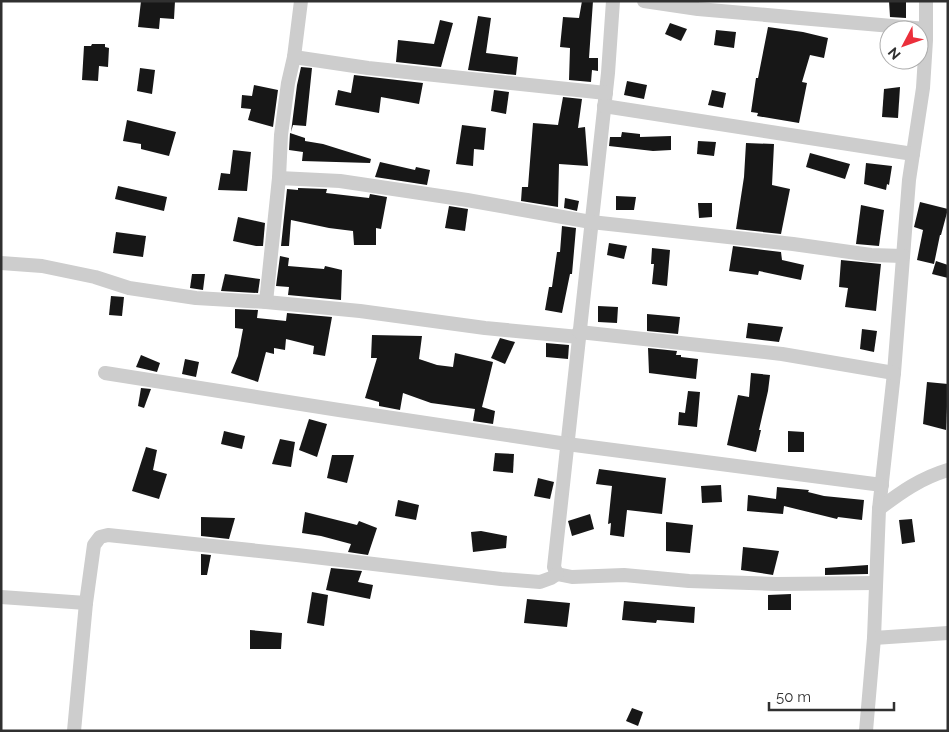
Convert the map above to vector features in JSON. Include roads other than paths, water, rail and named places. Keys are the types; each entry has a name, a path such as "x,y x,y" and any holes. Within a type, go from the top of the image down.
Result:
{"street":[{"path":"266,302 279,178 281,135 301,1"},
{"path":"557,574 554,568 605,99 612,1"},
{"path":"644,1 698,9 879,25"},
{"path":"926,1 926,20"},
{"path":"294,57 605,99 913,154"},
{"path":"866,731 874,638 879,509 894,373 909,180 923,88 924,70"},
{"path":"279,178 340,181 467,200 591,222 783,242 871,255 903,256"},
{"path":"1,263 42,266 95,277 129,288 196,298 266,302 360,311 484,328 579,334 782,354 894,373"},
{"path":"105,373 568,444 882,485"},
{"path":"879,509 904,490 931,475 948,470"},
{"path":"74,731 86,603 94,545 100,537 108,534 540,582 557,574 572,577 624,575 689,581 776,584 876,583"},
{"path":"1,597 86,603"},
{"path":"874,638 948,633"}]}
